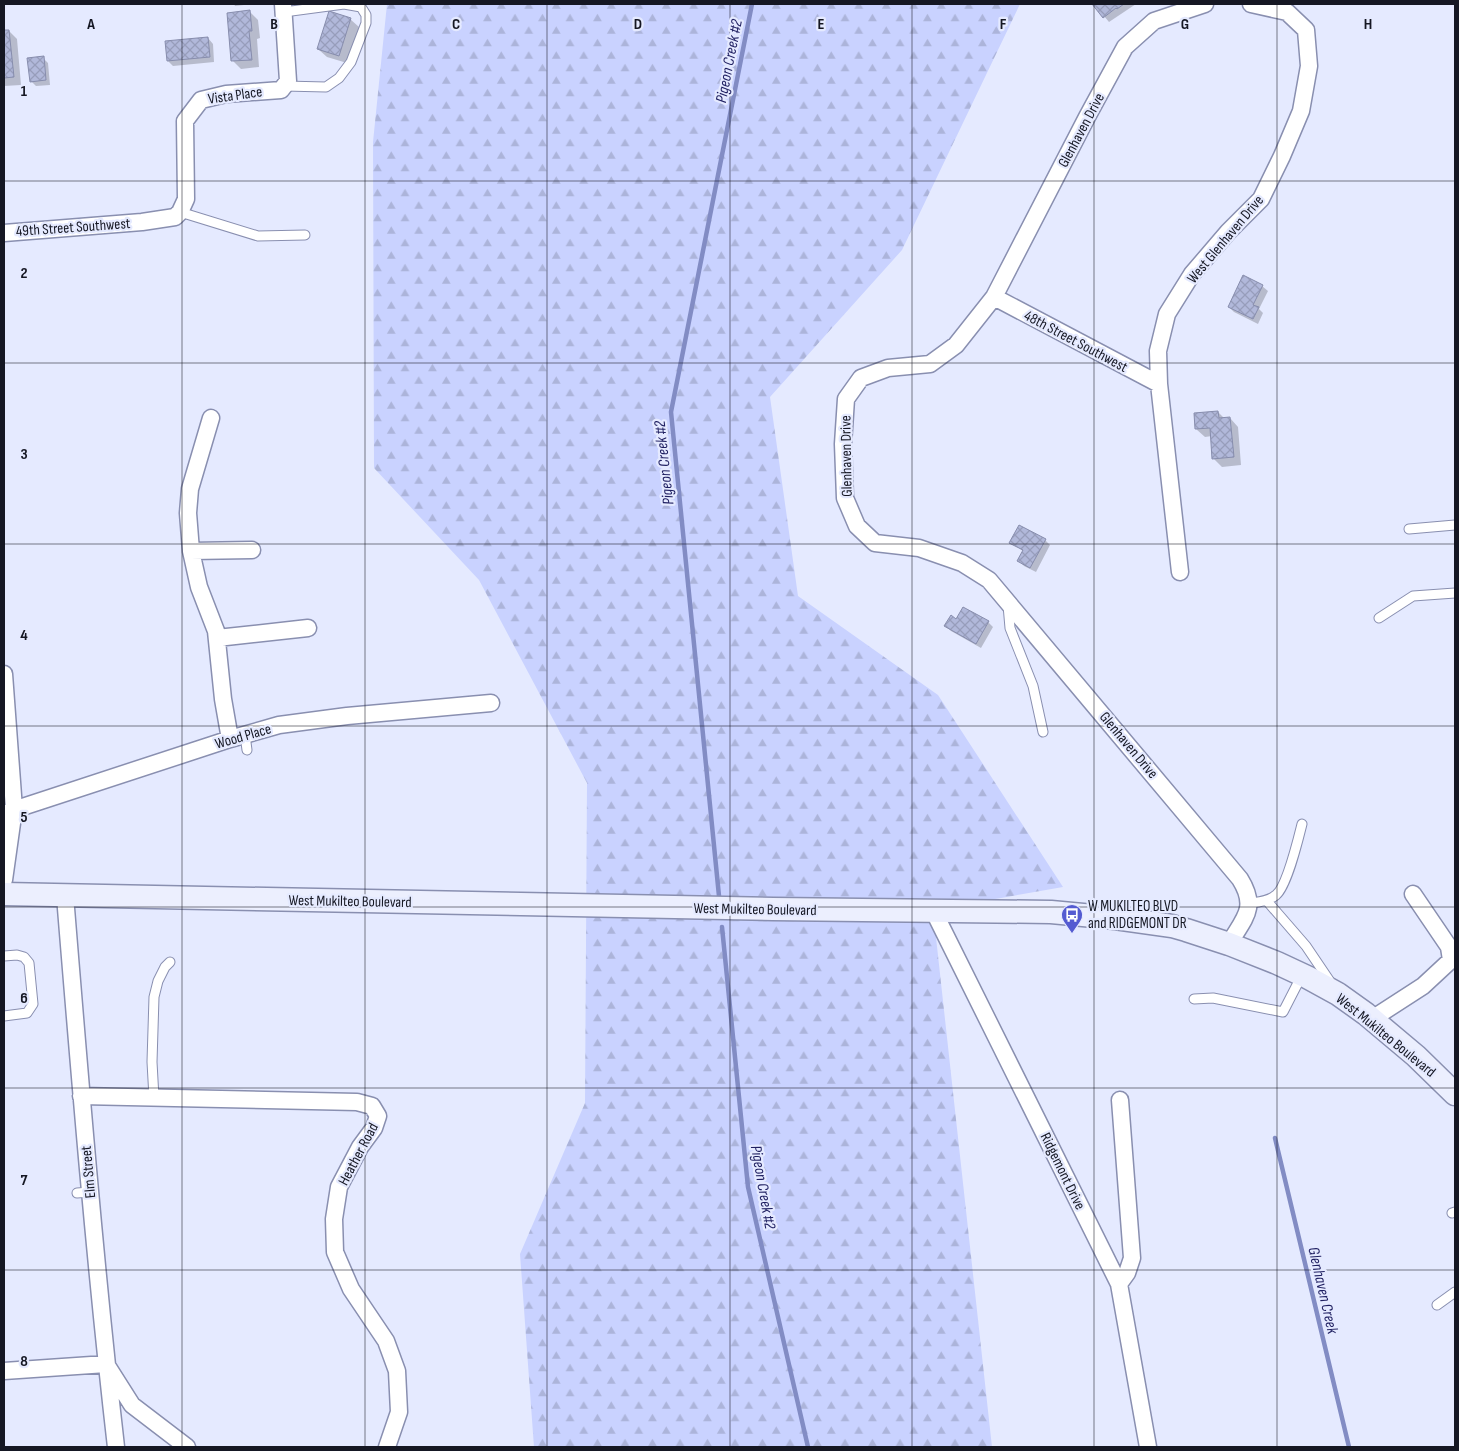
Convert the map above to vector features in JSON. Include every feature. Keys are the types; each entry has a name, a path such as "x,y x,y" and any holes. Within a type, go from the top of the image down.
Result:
{"main road":[{"name":"West Mukilteo Boulevard","path":"4,894 773,909 1052,912 1116,918 1172,926 1277,962 1338,994 1372,1019 1416,1056 1455,1094"}],"street":[{"name":"Glenhaven Drive","path":"1205,4 1154,22 1126,47 1082,126 994,297 956,345 930,364 888,368 862,378 846,399 843,444 845,498 857,526 875,543 919,548 962,563 989,580 1240,879 1247,890 1250,903"},
{"name":"West Glenhaven Drive","path":"1180,572 1159,384 1158,351 1167,314 1192,274 1228,232 1262,199 1301,111 1309,66 1306,30 1287,12 1251,4"},
{"name":"Vista Place","path":"180,212 186,199 185,120 201,100 226,94 281,90 288,81 284,8"},
{"name":"49th Street Southwest","path":"4,233 142,222 175,218 180,212"},
{"name":"48th Street Southwest","path":"994,297 1159,384"},
{"path":"211,418 190,489 188,513 191,551 199,587 216,630 223,699 241,741"},
{"path":"191,551 252,550"},
{"path":"217,638 308,628"},
{"path":"4,674 9,811 4,880"},
{"name":"Wood Place","path":"9,811 241,741 279,725 347,716 490,703"},
{"path":"1372,1019 1423,986 1451,960 1449,947 1413,894"},
{"name":"Elm Street","path":"65,896 81,1096 84,1193 116,1447"},
{"path":"1229,944 1246,915 1250,903"},
{"name":"Ridgemont Drive","path":"933,910 1119,1284 1148,1447"},
{"name":"Heather Road","path":"81,1096 357,1102 372,1106 378,1116 374,1128 360,1147 339,1187 334,1219 335,1252 351,1289 386,1341 397,1371 399,1412 387,1447"},
{"path":"1119,1284 1132,1258 1120,1100"},
{"path":"4,1371 106,1364 132,1405 187,1447"}],"lane":[{"path":"284,8 344,4 361,7 366,15 366,23 351,62 339,78 326,87 284,86"},
{"path":"180,212 258,236 305,235"},
{"path":"1408,529 1455,525"},
{"path":"1379,618 1413,596 1455,594"},
{"path":"1008,602 1010,628 1033,686 1043,732"},
{"path":"1250,903 1267,901 1277,894 1284,884 1302,824"},
{"path":"1267,901 1306,946 1338,994"},
{"path":"4,956 17,955 24,957 29,963 33,1004 27,1013 4,1016"},
{"path":"154,1098 152,1062 154,997 158,981 170,962"},
{"path":"1194,999 1213,998 1283,1012 1302,975"},
{"path":"1437,1305 1455,1292"}],"green space":[{"path":"387,4 1020,4 902,250 770,397 798,596 938,695 1063,887 933,910 992,1447 534,1447 520,1254 585,1103 587,783 479,580 374,468 373,142"}],"building":[{"path":"1092,4 1124,4 1103,18"},
{"path":"250,10 252,31 249,31 252,60 231,61 227,13"},
{"path":"329,11 351,18 339,56 317,49"},
{"path":"4,30 9,30 14,77 4,78"},
{"path":"208,37 210,57 167,61 165,41"},
{"path":"44,56 46,80 30,82 27,58"},
{"path":"1243,275 1263,285 1253,305 1259,307 1253,319 1228,307"},
{"path":"1218,411 1219,418 1230,417 1234,457 1212,459 1210,428 1195,429 1194,413"},
{"path":"1019,525 1046,539 1030,568 1017,561 1023,550 1009,543"},
{"path":"963,607 989,621 976,644 944,626 951,615 956,619"}],"waterway":[{"name":"Pigeon Creek #2","path":"719,896 671,412 752,4"},
{"name":"Pigeon Creek #2","path":"722,927 748,1187 808,1447"},
{"name":"Glenhaven Creek","path":"1275,1138 1349,1447"}],"place":[{"name":"W MUKILTEO BLVD and RIDGEMONT DR","path":"1072,934"}]}
